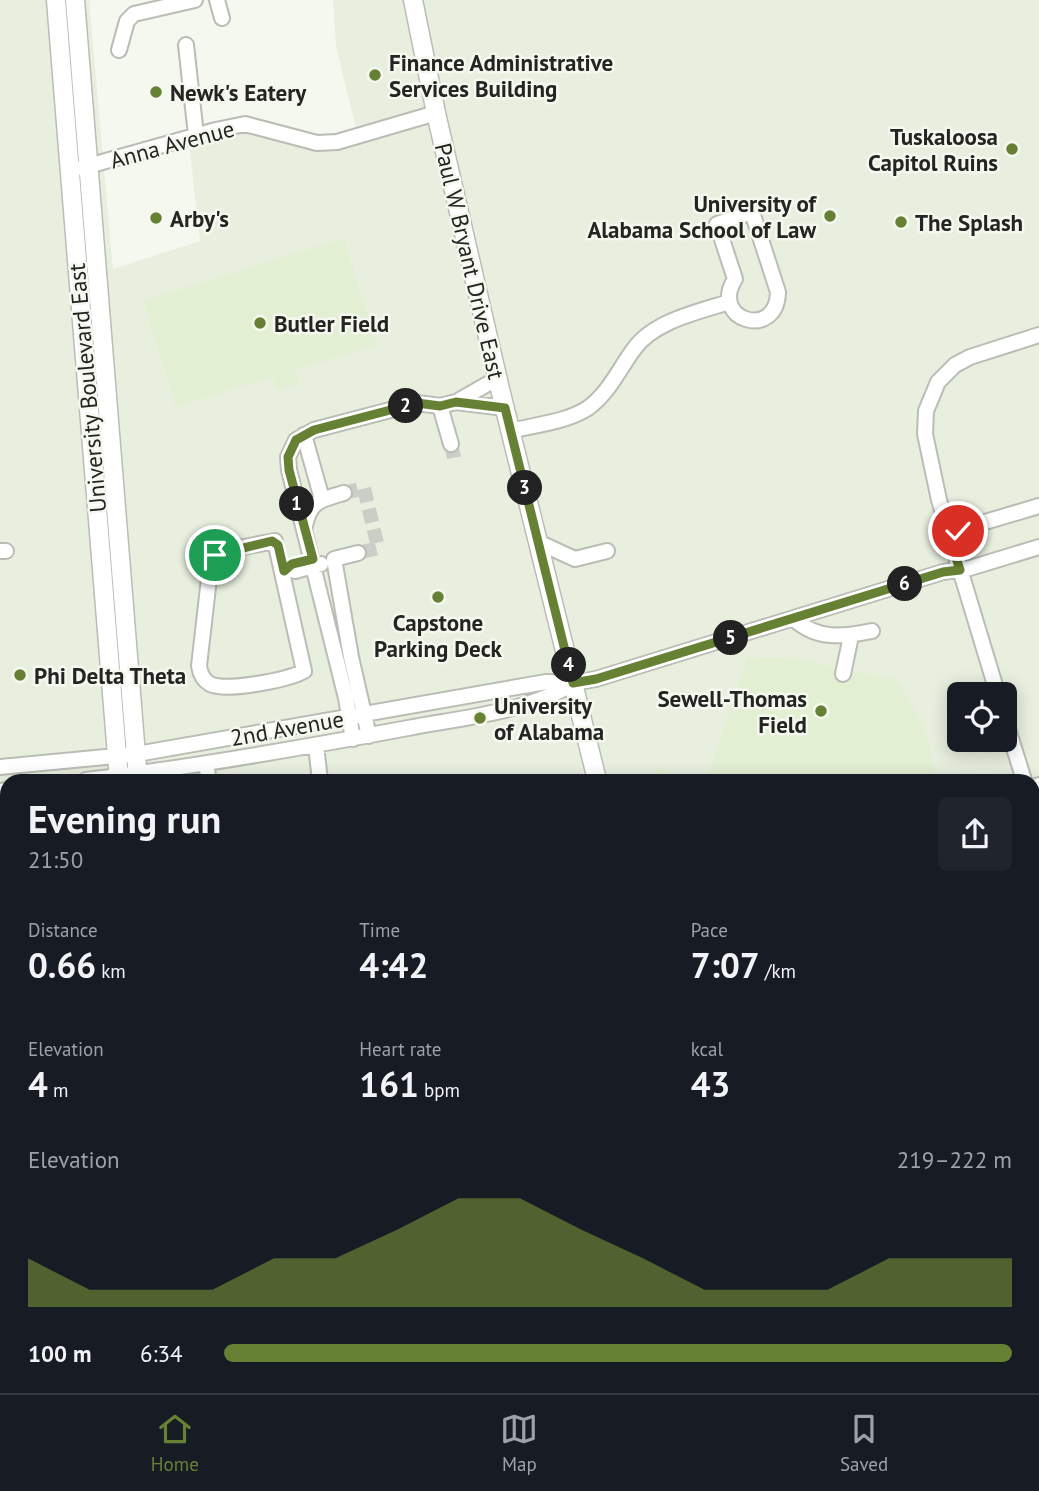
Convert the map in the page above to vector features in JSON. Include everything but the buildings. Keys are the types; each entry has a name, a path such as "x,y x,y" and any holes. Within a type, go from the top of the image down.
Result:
{"main road":[{"name":"University Boulevard East","path":"56,0 118,774"},
{"name":"University Boulevard East","path":"75,0 138,774"},
{"name":"Paul W Bryant Drive East","path":"417,1 436,113 510,431 596,774"}],"street":[{"path":"119,50 127,21 134,14 169,3 195,0"},
{"path":"217,0 222,18"},
{"path":"186,46 196,135"},
{"name":"Anna Avenue","path":"70,172 196,135 245,124 317,143 346,141 436,113"},
{"path":"752,212 778,292 778,301 770,315 754,321 738,316 729,302 728,294 735,279 717,224 752,212"},
{"path":"510,431 586,409 609,386 635,347 650,334 668,323 729,302"},
{"path":"994,682 948,533 925,434 931,393 955,365 970,356 1039,335"},
{"path":"353,739 288,457 296,440 304,435 417,403 440,406 456,402 498,378"},
{"path":"456,402 505,408"},
{"path":"440,406 451,444"},
{"path":"304,435 322,499"},
{"path":"305,528 311,506 322,499 344,493"},
{"path":"948,533 1039,506"},
{"path":"275,541 286,570 304,671 232,687 211,685 204,679 199,666 211,561 223,551 275,541"},
{"path":"538,542 575,559 607,551"},
{"name":"2nd Avenue","path":"155,774 369,736 547,699 573,683 794,619 943,572 960,570 1039,547"},
{"path":"286,570 292,564 313,563 358,553"},
{"path":"334,559 351,657 369,736"},
{"path":"794,619 817,635 851,636 872,631"},
{"path":"843,674 851,636"},
{"name":"2nd Avenue","path":"0,767 137,754 546,682 573,683"},
{"path":"316,746 319,774"},
{"path":"1015,752 1022,774"},
{"path":"206,765 208,774"}],"shaded area":[{"name":"University of Alabama","path":"0,0 89,0 113,269 200,241 189,143 243,129 283,136 359,140 336,47 333,0 1039,0 1039,774 0,774"}],"green space":[{"name":"Butler Field","path":"344,238 377,345 295,370 299,384 277,391 272,377 176,407 143,301"},
{"name":"Sewell-Thomas Field","path":"747,657 799,659 897,680 923,728 932,754 933,767 932,774 708,774"},
{"path":"656,767 677,774 654,774"}],"tunnel":[{"path":"451,444 455,462"},
{"path":"344,493 364,488 378,548 358,553"}],"place":[{"name":"Finance Administrative Services Building","path":"375,75"},
{"name":"Newk's Eatery","path":"156,92"},
{"name":"Tuskaloosa Capitol Ruins","path":"1012,149"},
{"name":"University of Alabama School of Law","path":"830,216"},
{"name":"Arby's","path":"156,218"},
{"name":"The Splash","path":"901,222"},
{"name":"Butler Field","path":"260,323"},
{"name":"Capstone Parking Deck","path":"438,597"},
{"name":"Phi Delta Theta","path":"20,675"},
{"name":"Sewell-Thomas Field","path":"821,711"},
{"name":"University of Alabama","path":"480,718"}],"route":[{"path":"215,555 275,541 284,571 292,564 313,559 289,470 288,457 296,440 314,430 417,403 440,406 456,402 505,408 573,683 596,679 943,572 960,570 948,533 958,531"}]}
